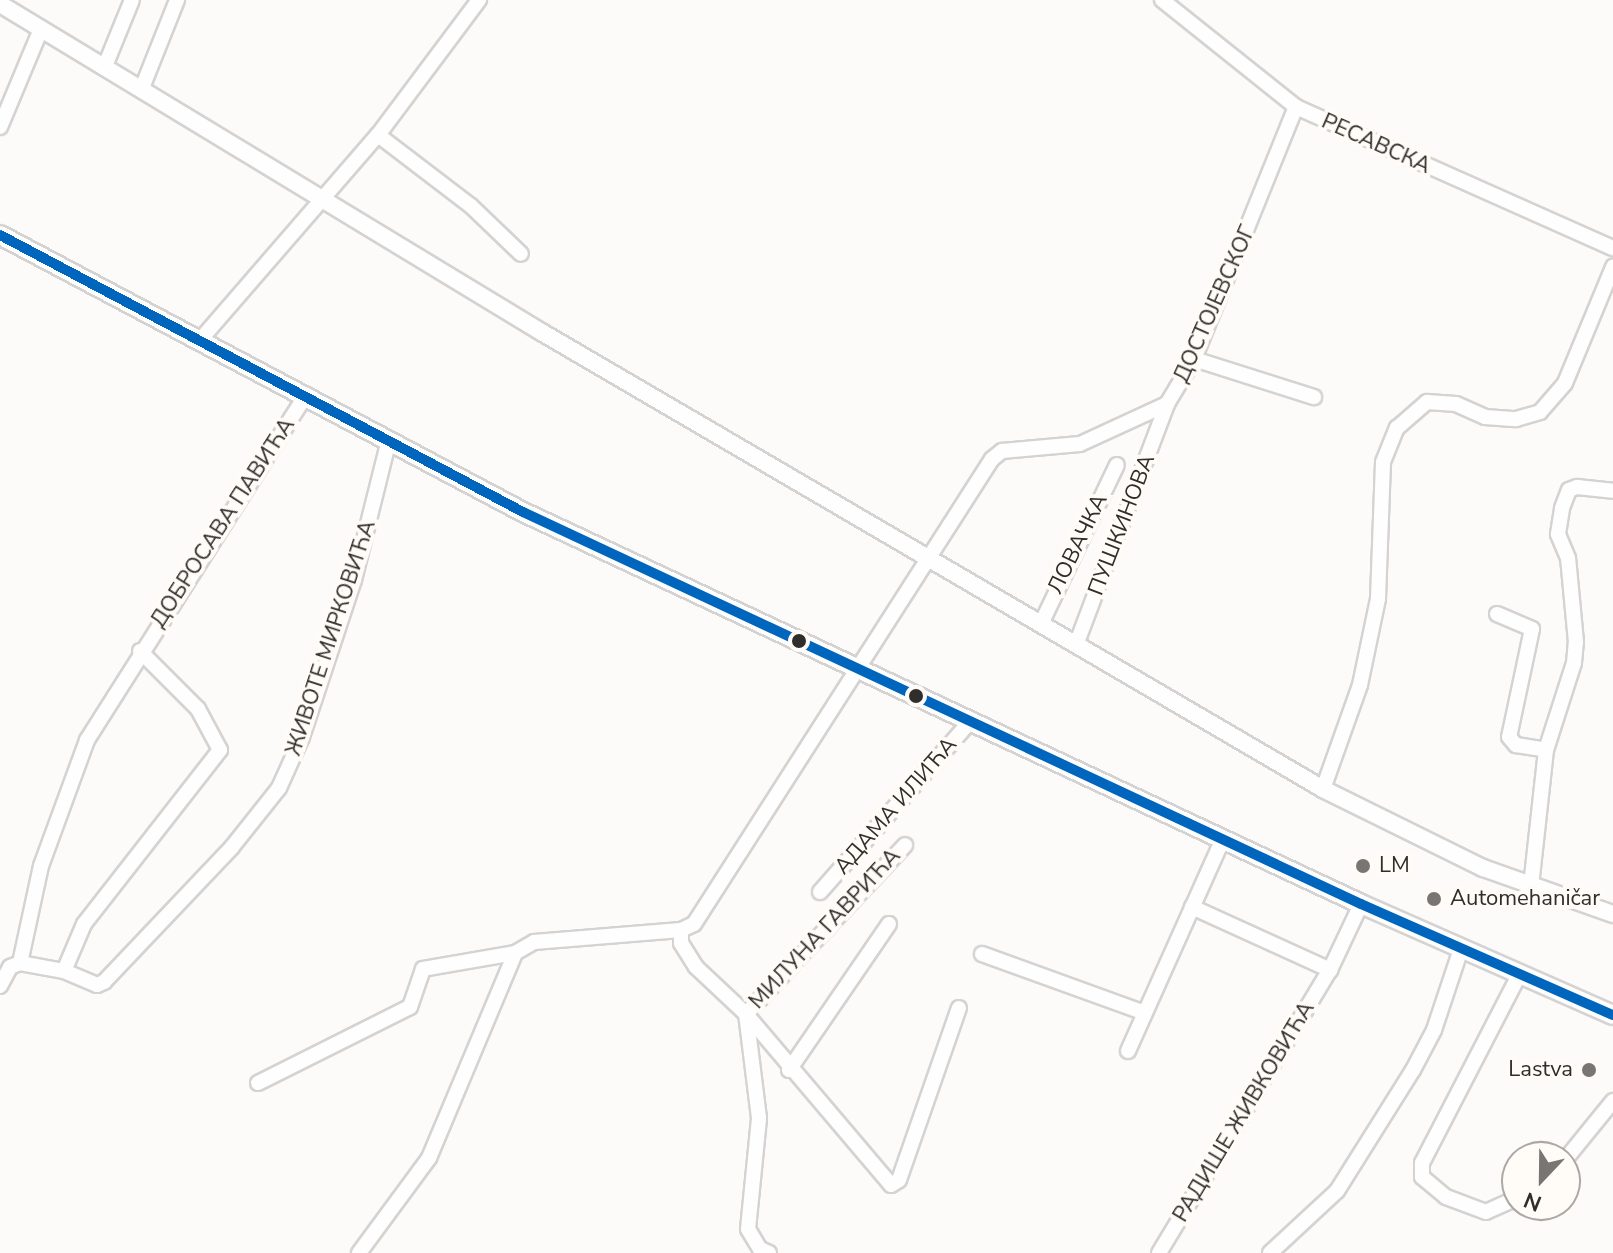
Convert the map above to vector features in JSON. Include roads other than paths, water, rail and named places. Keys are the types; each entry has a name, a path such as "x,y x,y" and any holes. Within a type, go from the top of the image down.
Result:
{"main road":[{"path":"0,235 536,518 1361,904 1613,1014"}],"street":[{"path":"105,66 132,0"},
{"path":"142,88 177,0"},
{"path":"201,339 378,135 479,0"},
{"name":"РЕСАВСКА","path":"1162,0 1296,107 1613,248"},
{"path":"0,4 931,561 1323,789 1483,868 1613,914"},
{"path":"0,127 41,29"},
{"name":"ДОСТОЈЕВСКОГ","path":"681,930 694,924 712,902 740,850 858,670 891,610 931,561 983,472 1002,451 1080,444 1167,404 1194,359 1296,107"},
{"path":"378,135 471,206 521,254"},
{"path":"1323,789 1360,685 1378,599 1383,462 1397,428 1427,402 1456,404 1485,417 1516,419 1540,412 1565,383 1613,267"},
{"path":"1194,359 1314,397"},
{"name":"ДОБРОСАВА ПАВИЋА","path":"20,963 41,866 87,740 140,651 306,395"},
{"name":"ПУШКИНОВА","path":"1076,645 1167,404"},
{"name":"ЖИВОТЕ МИРКОВИЋА","path":"20,963 64,971 97,985 104,982 232,847 279,788 302,737 354,580 389,440"},
{"name":"ЛОВАЧКА","path":"1041,624 1117,465"},
{"path":"1531,886 1546,750 1576,642 1568,558 1558,534 1562,508 1569,490 1577,487 1613,491"},
{"path":"1497,614 1532,629 1509,737 1516,745 1546,750"},
{"name":"ДОБРОСАВА ПАВИЋА","path":"64,971 84,924 220,750 198,709 140,651"},
{"name":"АДАМА ИЛИЋА","path":"820,892 971,721"},
{"path":"1128,1051 1223,839"},
{"name":"МИЛУНА ГАВРИЋА","path":"746,1014 905,845"},
{"name":"РАДИШЕ ЖИВКОВИЋА","path":"1159,1253 1330,970 1361,904"},
{"path":"1192,907 1330,970"},
{"name":"МИЛУНА ГАВРИЋА","path":"789,1070 889,924"},
{"path":"258,1083 410,1007 423,969 515,953 534,942 681,930"},
{"name":"МИЛУНА ГАВРИЋА","path":"681,930 681,943 696,967 746,1014 789,1070 827,1108 885,1183 896,1183 959,1008"},
{"path":"1270,1253 1337,1191 1413,1070 1434,1030 1461,949"},
{"path":"359,1253 429,1158 515,953"},
{"path":"982,954 1145,1013"},
{"path":"0,986 10,967 20,963"},
{"path":"1501,1205 1486,1212 1446,1197 1426,1183 1422,1163 1519,975"},
{"name":"МИЛУНА ГАВРИЋА","path":"746,1014 759,1118 748,1229 760,1249 769,1253"},
{"path":"1580,1141 1613,1101"}],"place":[{"name":"LM","path":"1363,866"},
{"name":"Automehaničar","path":"1434,899"},
{"name":"Lastva","path":"1589,1070"}]}
